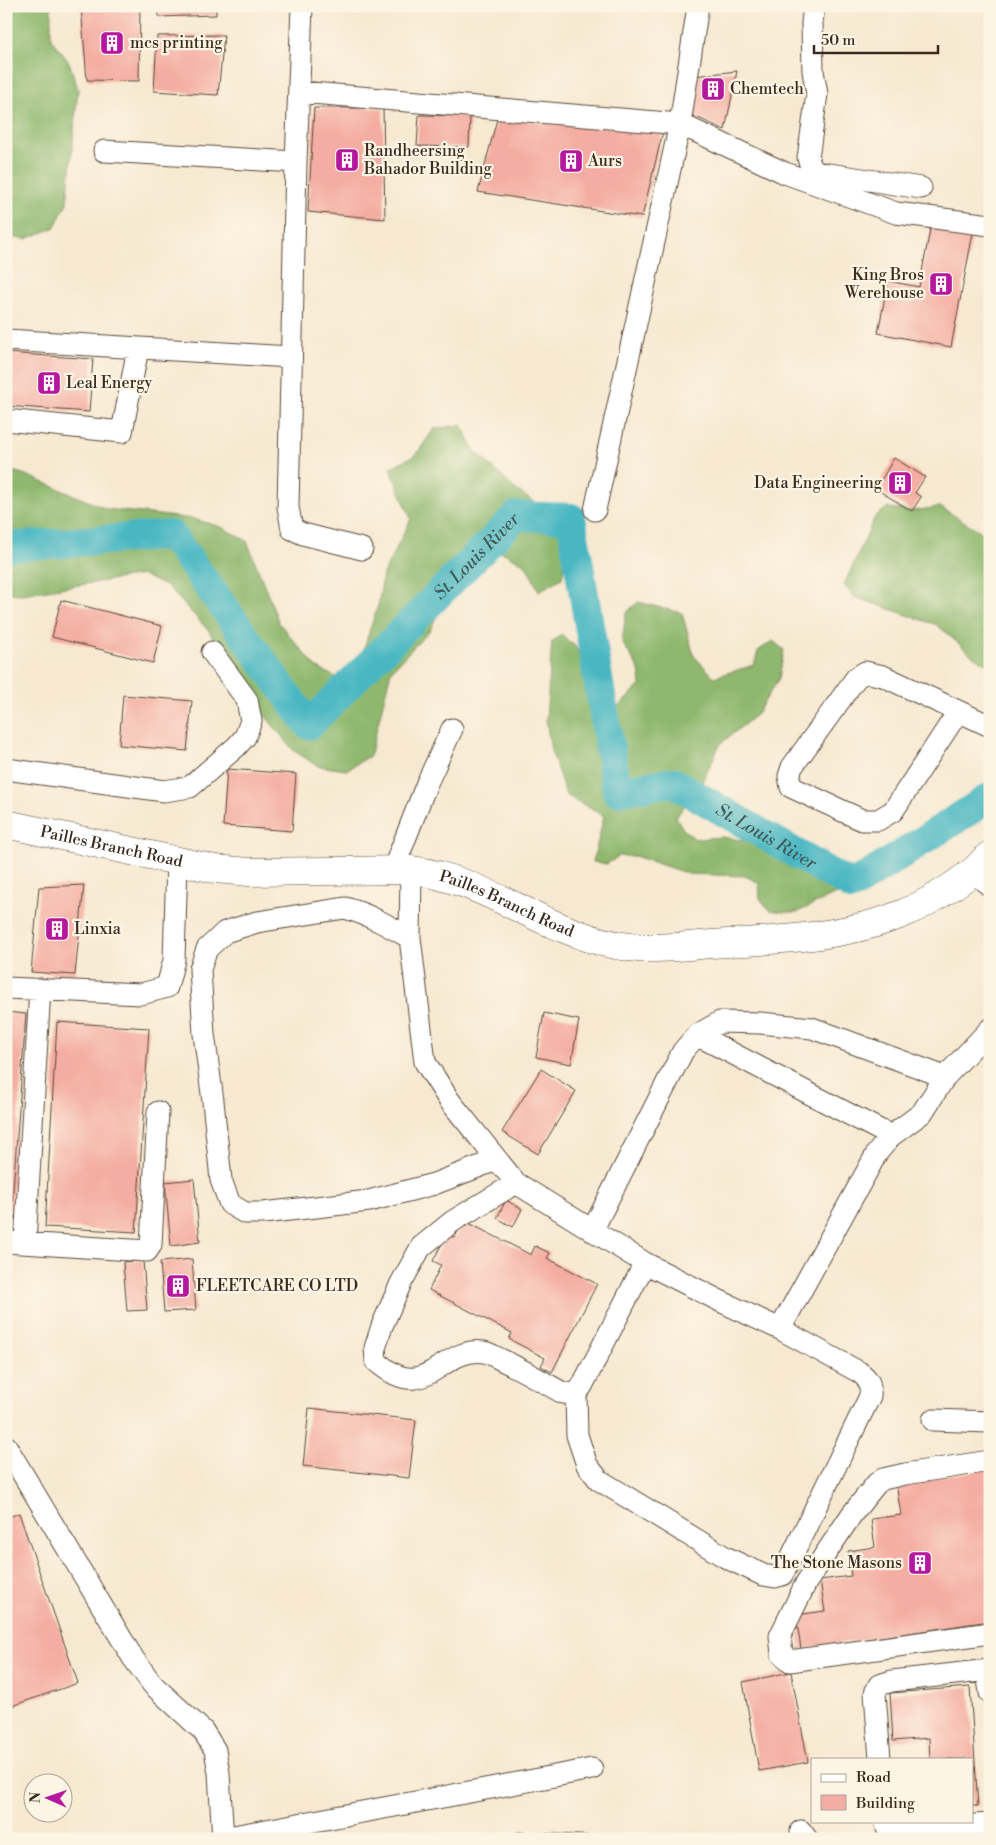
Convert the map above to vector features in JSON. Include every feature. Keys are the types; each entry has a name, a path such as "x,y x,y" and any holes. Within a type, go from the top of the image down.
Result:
{"main road":[{"name":"Pailles Branch Road","path":"6,824 215,869 249,872 402,870 447,877 472,886 580,935 610,944 630,947 657,948 815,936 850,929 902,914 953,885 984,871"}],"street":[{"path":"302,6 296,162 288,507 292,529 303,534 362,549"},
{"path":"595,510 680,124 698,6"},
{"path":"814,6 812,23 813,71 817,94 808,158 811,167 816,172 921,188"},
{"path":"300,92 680,124 784,173 896,214 990,225"},
{"path":"104,151 296,162"},
{"path":"6,340 291,357"},
{"path":"6,420 122,432 138,348"},
{"path":"6,768 164,791 190,788 236,748 245,737 251,721 247,700 212,652"},
{"path":"958,712 892,811 878,820 862,820 791,787 789,776 792,767 856,678 865,672 883,676 990,726"},
{"path":"452,729 427,783 402,870 425,1062 449,1100 516,1183 644,1263 780,1329 868,1378 870,1396 782,1575 775,1577 747,1568 725,1557 599,1480 586,1465 577,1435 576,1394 582,1386 644,1263"},
{"path":"6,988 141,994 167,987 174,960 177,861"},
{"path":"410,938 357,911 345,908 257,922 225,932 207,949 200,969 204,1034 221,1180 230,1204 245,1213 263,1213 368,1201 434,1184 496,1160"},
{"path":"40,989 16,1242 147,1251 151,1245 158,1112"},
{"path":"592,1231 682,1051 697,1034 720,1022 760,1023 812,1028 945,1077"},
{"path":"990,1028 990,1035"},
{"path":"780,1329 877,1153 890,1136 922,1113 945,1077 990,1028"},
{"path":"697,1034 890,1136"},
{"path":"516,1183 453,1221 421,1247 401,1283 382,1326 375,1348 376,1361 384,1369 406,1379 422,1378 465,1354 485,1352 563,1393 576,1394"},
{"path":"933,1420 990,1422"},
{"path":"6,1446 133,1658 153,1685 203,1731 215,1750 223,1838 592,1769"},
{"path":"990,1461 905,1474 884,1479 877,1483 852,1514 806,1583 780,1636 782,1654 790,1661 990,1633"},
{"path":"880,1758 876,1693 878,1685 892,1681 988,1671 990,1693"},
{"path":"882,1829 990,1824"}],"green space":[{"path":"6,6 51,6 51,39 69,62 78,89 67,203 54,228 26,239 6,237"},
{"path":"462,425 474,450 515,489 562,522 567,550 562,578 539,591 526,565 502,552 474,556 455,578 430,630 391,671 370,756 346,770 318,766 294,751 238,683 209,631 168,587 142,575 22,594 6,593 6,469 26,475 107,509 194,519 221,527 247,541 279,623 317,668 342,680 361,657 379,602 383,574 411,519 390,467 416,455 434,429"},
{"path":"940,507 990,537 990,666 973,656 937,625 854,597 844,585 875,517 887,508 912,511"},
{"path":"638,602 682,613 694,656 714,677 754,665 758,651 773,641 784,650 779,678 756,715 720,744 702,783 676,817 683,829 695,839 723,837 825,854 836,894 798,912 783,912 770,910 760,899 759,883 745,876 689,874 635,856 619,856 607,864 593,862 604,816 566,795 551,751 546,719 552,642 561,635 575,646 606,709 620,705 641,684 639,669 622,642 626,613"}],"building":[{"name":"mcs printing","path":"81,6 140,6 139,81 87,80"},
{"path":"158,6 216,6 216,15 159,17"},
{"path":"224,35 218,95 154,91 157,36"},
{"name":"Chemtech","path":"737,71 725,130 689,114 694,76"},
{"name":"Randheersing Bahador Building","path":"314,108 383,108 385,219 308,212"},
{"path":"419,115 470,116 469,147 417,146"},
{"name":"Aurs","path":"497,119 663,131 642,217 478,192"},
{"name":"King Bros Werehouse","path":"931,225 973,233 951,347 878,333 888,281 919,287"},
{"name":"Leal Energy","path":"6,353 93,359 89,412 6,406"},
{"name":"Data Engineering","path":"894,458 925,477 915,493 921,497 912,511 876,489"},
{"path":"61,600 162,626 153,663 52,637"},
{"path":"123,695 192,701 187,751 119,745"},
{"path":"227,769 296,774 292,831 223,826"},
{"name":"Linxia","path":"84,885 75,975 31,972 39,887"},
{"path":"6,1012 26,1014 11,1218 6,1218"},
{"path":"544,1013 579,1020 571,1064 536,1057"},
{"path":"57,1022 149,1028 136,1232 45,1227"},
{"path":"541,1069 576,1091 538,1154 502,1132"},
{"path":"194,1179 200,1242 171,1246 165,1182"},
{"path":"506,1200 522,1209 513,1227 497,1218"},
{"path":"463,1220 531,1255 535,1246 550,1253 547,1258 597,1284 552,1372 541,1366 545,1358 509,1339 512,1333 429,1290 441,1265 433,1261 446,1236 455,1237"},
{"name":"FLEETCARE CO LTD","path":"192,1259 196,1310 164,1312 160,1262"},
{"path":"143,1260 147,1310 127,1311 123,1262"},
{"path":"309,1408 416,1420 409,1478 303,1466"},
{"name":"The Stone Masons","path":"990,1469 990,1621 801,1649 796,1615 825,1611 820,1580 851,1576 848,1551 875,1547 871,1519 901,1515 896,1483"},
{"path":"19,1513 78,1683 6,1708 6,1518"},
{"path":"791,1672 808,1762 759,1771 743,1682"},
{"path":"970,1687 978,1806 974,1806 974,1758 930,1758 929,1738 893,1741 890,1693"},
{"path":"517,1832 598,1836 598,1839 517,1839"}],"waterway":[{"name":"St. Louis River","path":"6,547 171,535 309,725 516,516 571,518 617,791 673,782 852,886 989,798"}],"place":[{"name":"mcs printing","path":"112,43"},
{"name":"Chemtech","path":"713,89"},
{"name":"Randheersing Bahador Building","path":"347,160"},
{"name":"Aurs","path":"571,161"},
{"name":"King Bros Werehouse","path":"941,284"},
{"name":"Leal Energy","path":"49,383"},
{"name":"Data Engineering","path":"900,483"},
{"name":"Linxia","path":"57,929"},
{"name":"FLEETCARE CO LTD","path":"178,1286"},
{"name":"The Stone Masons","path":"920,1563"}]}
